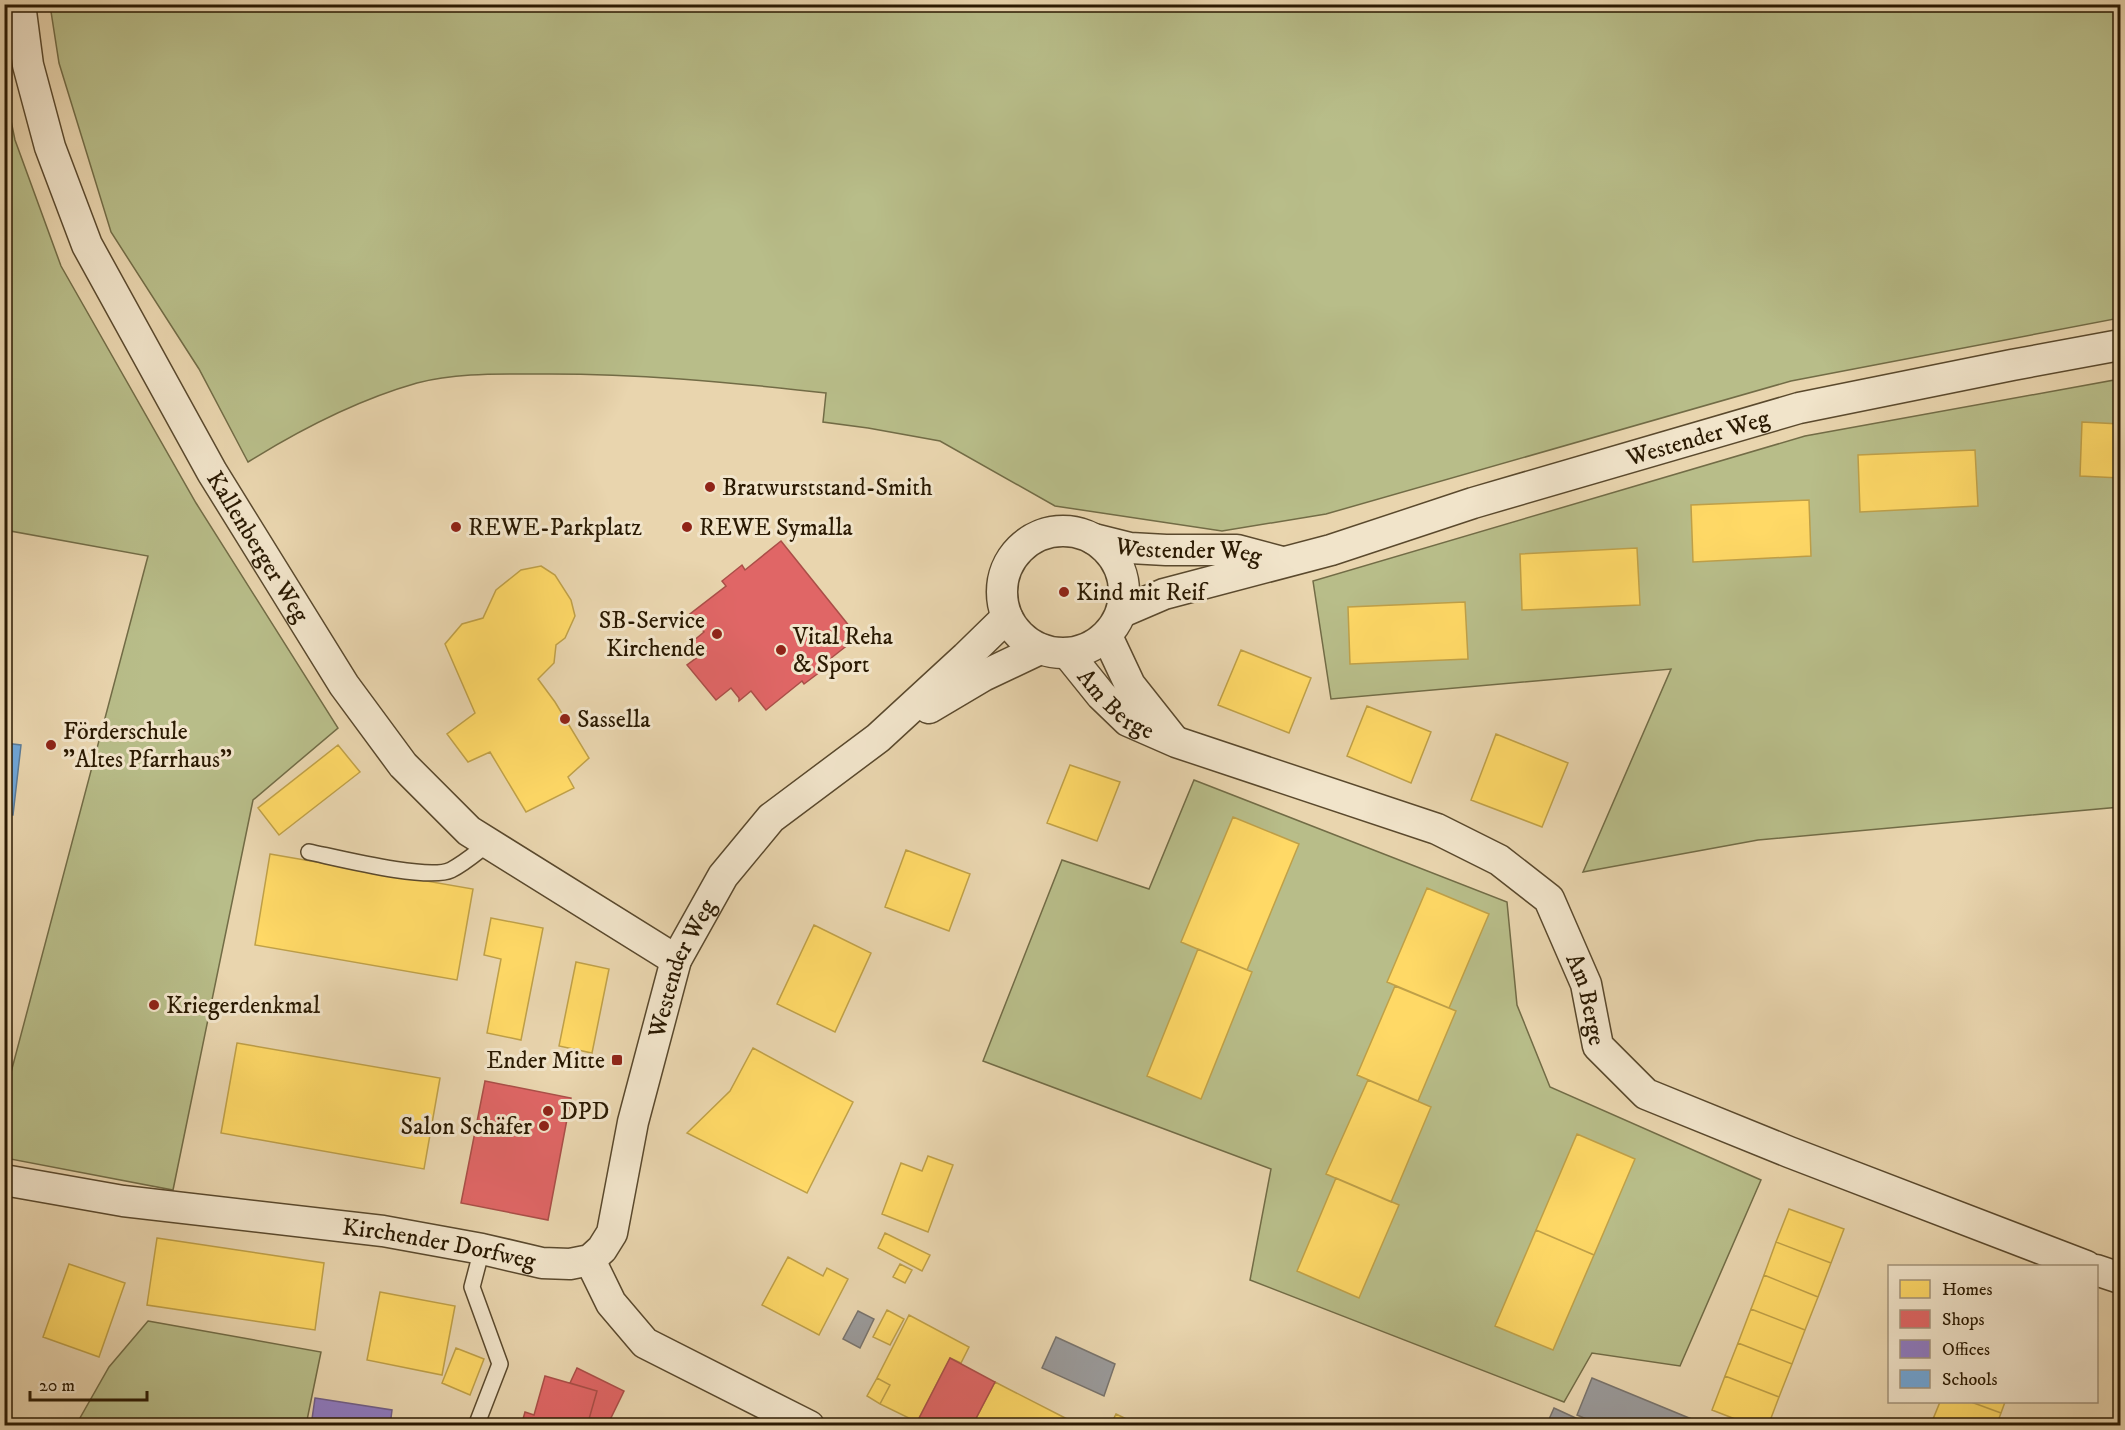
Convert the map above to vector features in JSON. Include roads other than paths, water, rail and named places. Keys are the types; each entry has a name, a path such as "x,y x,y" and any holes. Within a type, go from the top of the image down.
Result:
{"street":[{"name":"Kallenberger Weg","path":"20,4 28,64 50,147 87,245 212,472 344,686 397,756 469,831 676,960"},
{"name":"Westender Weg","path":"1115,624 1164,594 1331,550 1473,503 1799,408 2121,345"},
{"path":"1058,531 1076,532 1094,539 1110,552 1121,570 1125,591 1115,624 1089,649 1054,652 1021,636 1007,617 1002,602 1002,586 1013,556 1033,538 1058,531"},
{"name":"Westender Weg","path":"1094,539 1139,548 1237,550 1282,562"},
{"name":"Westender Weg","path":"590,1260 602,1249 612,1233 633,1122 676,960 723,876 771,819 878,738 1007,617"},
{"name":"Am Berge","path":"1115,624 1130,685 1176,742"},
{"name":"Westender Weg","path":"878,738 983,676 1054,652"},
{"name":"Am Berge","path":"1054,652 1128,721 1176,742 1437,829 1499,860 1549,899 1586,984 1598,1046 1646,1094 1789,1152 2083,1265"},
{"name":"Kirchender Dorfweg","path":"4,1180 123,1201 383,1231 482,1249 542,1263 570,1264 590,1260"},
{"path":"590,1260 611,1303 645,1343 809,1425"},
{"path":"2098,1270 2121,1278"}],"lane":[{"path":"309,852 418,873 438,873 450,870 489,843"},
{"path":"476,1425 500,1364 471,1287 482,1249"}],"place":[{"name":"Bratwurststand-Smith","path":"710,487"},
{"name":"REWE-Parkplatz","path":"456,527"},
{"name":"REWE Symalla","path":"687,527"},
{"name":"Kind mit Reif","path":"1064,592"},
{"name":"SB-Service Kirchende","path":"717,634"},
{"name":"Vital Reha & Sport","path":"781,650"},
{"name":"Sassella","path":"565,719"},
{"name":"Förderschule \"Altes Pfarrhaus\"","path":"51,745"},
{"name":"Kriegerdenkmal","path":"154,1005"},
{"name":"Ender Mitte","path":"617,1060"},
{"name":"DPD","path":"548,1111"},
{"name":"Salon Schäfer","path":"544,1126"}]}
